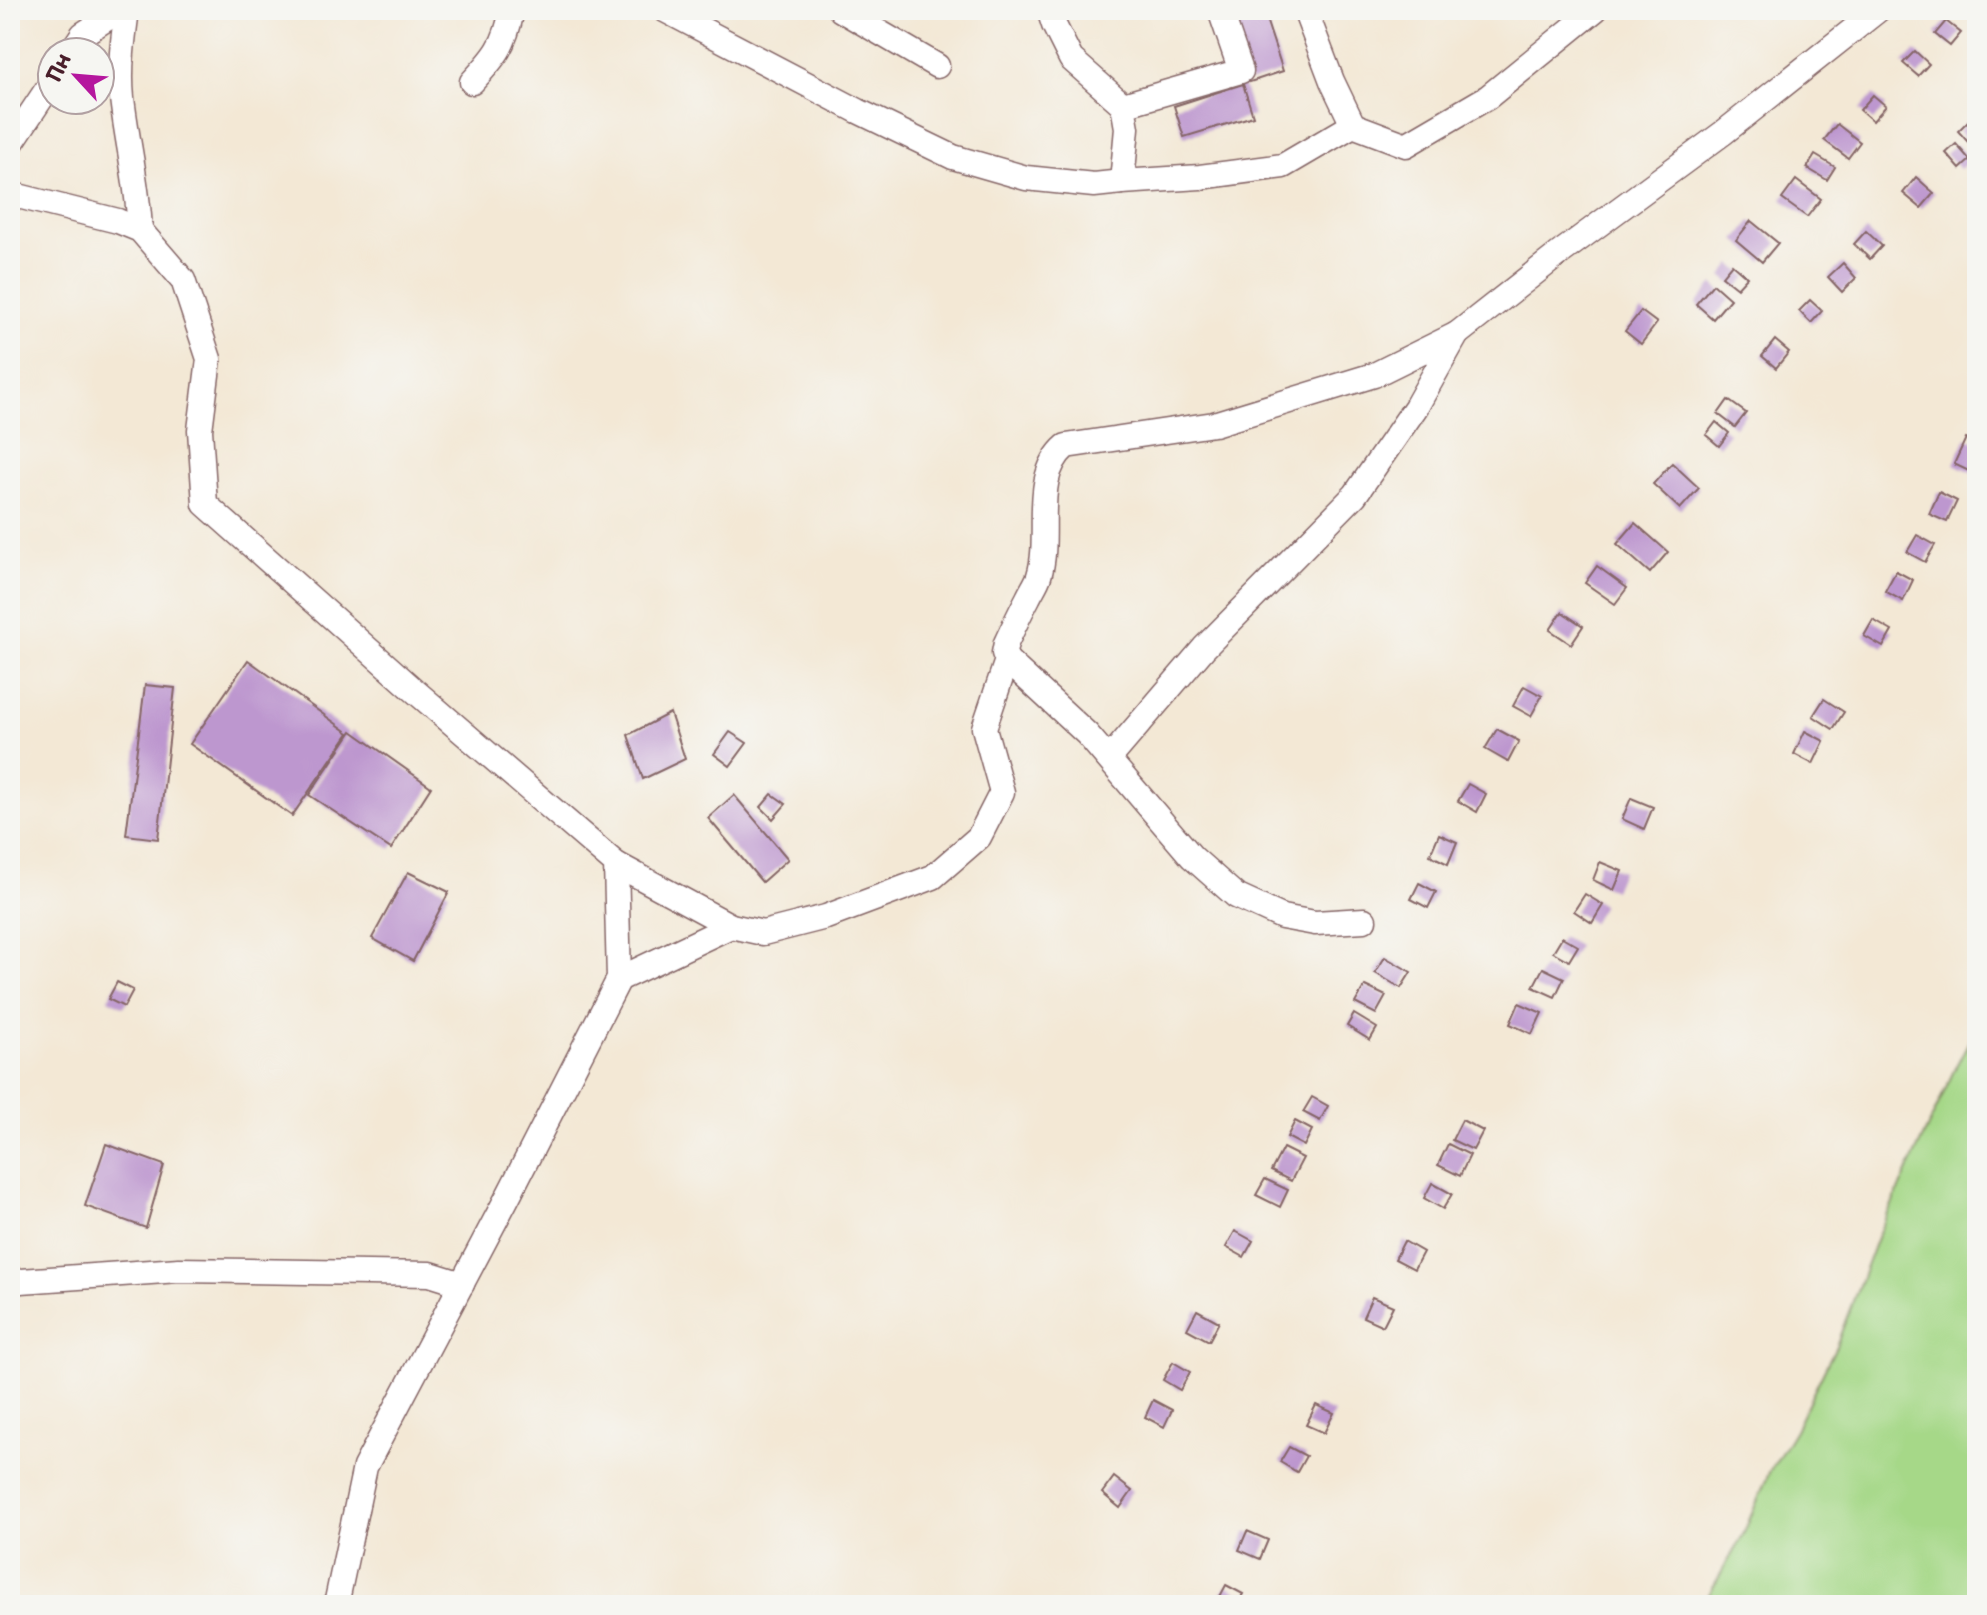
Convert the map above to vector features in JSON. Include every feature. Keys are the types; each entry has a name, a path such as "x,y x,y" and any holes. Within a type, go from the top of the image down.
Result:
{"street":[{"path":"82,36 120,10"},
{"path":"127,10 122,95 140,230"},
{"path":"472,82 500,50 508,32 512,10"},
{"path":"665,10 953,157 1026,178 1094,185 1200,177 1283,166 1353,125"},
{"path":"841,10 937,66"},
{"path":"1049,10 1071,59 1123,105 1127,128 1122,182"},
{"path":"1123,105 1241,71 1220,10"},
{"path":"1305,10 1332,81 1353,125 1406,145 1488,97 1595,10"},
{"path":"1364,920 1315,923 1282,917 1236,896 1192,857 1087,734 1007,660 1004,653 1006,643 1039,576 1049,468 1056,455 1066,446 1214,424 1374,375 1457,334 1560,253 1723,133 1878,10"},
{"path":"10,145 36,106"},
{"path":"10,194 118,221 140,230 183,280 209,359 200,430 205,504 616,864 731,926 763,933 840,912 933,877 979,837 1002,792 984,728 1007,660"},
{"path":"1109,759 1204,648 1355,495 1416,407 1457,334"},
{"path":"336,1605 365,1467 619,979 616,864"},
{"path":"619,979 731,926"},
{"path":"10,1280 179,1270 430,1274 462,1284"}],"green space":[{"path":"1977,1026 1977,1605 1703,1605 1743,1535 1769,1473 1795,1430 1836,1346 1878,1235"}],"building":[{"path":"1225,10 1263,10 1283,71 1250,82"},
{"path":"1946,21 1961,33 1950,46 1935,34"},
{"path":"1915,51 1929,64 1918,76 1903,63"},
{"path":"1243,84 1253,116 1184,137 1174,106"},
{"path":"1873,95 1886,106 1873,121 1860,110"},
{"path":"1971,118 1977,125 1977,152 1958,131"},
{"path":"1837,124 1860,142 1848,158 1824,140"},
{"path":"1956,144 1970,160 1960,169 1946,153"},
{"path":"1815,155 1835,167 1827,180 1807,168"},
{"path":"1916,177 1934,193 1921,208 1903,193"},
{"path":"1796,180 1821,199 1807,217 1782,199"},
{"path":"1751,221 1778,243 1762,262 1736,240"},
{"path":"1866,231 1882,246 1870,259 1854,244"},
{"path":"1843,263 1856,278 1842,292 1828,277"},
{"path":"1732,264 1747,277 1737,288 1722,276"},
{"path":"1713,284 1730,299 1713,319 1696,304"},
{"path":"1810,300 1822,311 1811,323 1799,311"},
{"path":"1641,311 1657,323 1641,344 1625,331"},
{"path":"1775,340 1789,352 1776,368 1762,356"},
{"path":"1728,400 1746,413 1735,427 1718,414"},
{"path":"1716,422 1729,433 1719,446 1706,435"},
{"path":"1966,438 1977,443 1975,474 1954,464"},
{"path":"1672,463 1699,488 1680,509 1653,484"},
{"path":"1939,492 1957,501 1947,522 1929,514"},
{"path":"1635,523 1668,552 1650,573 1617,544"},
{"path":"1917,535 1935,545 1925,562 1907,552"},
{"path":"1597,566 1627,588 1615,604 1585,583"},
{"path":"1896,571 1913,580 1903,601 1885,591"},
{"path":"1562,612 1583,626 1571,644 1550,630"},
{"path":"1873,620 1892,631 1883,647 1864,636"},
{"path":"248,660 349,733 292,816 190,744"},
{"path":"145,685 175,688 158,839 126,835"},
{"path":"1524,686 1542,696 1531,716 1513,706"},
{"path":"1824,699 1844,712 1833,729 1813,716"},
{"path":"670,713 685,759 643,779 628,735"},
{"path":"1497,729 1519,741 1508,762 1485,749"},
{"path":"352,731 431,787 391,849 309,795"},
{"path":"1805,731 1824,741 1813,764 1794,754"},
{"path":"730,732 747,743 730,766 714,754"},
{"path":"1468,784 1486,794 1477,812 1458,801"},
{"path":"772,794 786,804 773,819 761,807"},
{"path":"734,795 788,859 762,882 708,818"},
{"path":"1631,798 1653,807 1644,829 1622,819"},
{"path":"1439,834 1457,842 1448,864 1430,855"},
{"path":"1600,862 1622,871 1614,890 1593,880"},
{"path":"408,872 449,892 413,961 372,938"},
{"path":"1419,883 1436,892 1428,908 1411,899"},
{"path":"1585,894 1603,905 1592,923 1574,911"},
{"path":"1562,937 1578,946 1569,961 1553,952"},
{"path":"1385,957 1411,972 1401,988 1375,973"},
{"path":"1543,968 1564,978 1555,997 1533,987"},
{"path":"117,982 133,990 124,1007 108,999"},
{"path":"1365,986 1386,996 1376,1014 1355,1003"},
{"path":"1519,1003 1542,1013 1532,1034 1510,1024"},
{"path":"1354,1014 1377,1028 1370,1040 1347,1026"},
{"path":"1312,1097 1328,1106 1320,1121 1303,1112"},
{"path":"1462,1120 1483,1131 1473,1150 1452,1140"},
{"path":"1295,1121 1312,1130 1304,1146 1287,1137"},
{"path":"106,1144 164,1165 146,1228 85,1206"},
{"path":"1448,1144 1470,1155 1460,1176 1438,1165"},
{"path":"1283,1148 1303,1158 1291,1181 1271,1171"},
{"path":"1265,1179 1288,1190 1280,1207 1256,1195"},
{"path":"1432,1183 1452,1194 1443,1209 1424,1198"},
{"path":"1235,1231 1253,1241 1244,1257 1226,1247"},
{"path":"1404,1241 1423,1252 1414,1269 1395,1259"},
{"path":"1372,1297 1393,1306 1383,1326 1363,1317"},
{"path":"1197,1310 1219,1322 1209,1341 1187,1329"},
{"path":"1173,1362 1190,1372 1180,1390 1163,1380"},
{"path":"1153,1400 1172,1410 1164,1427 1145,1417"},
{"path":"1316,1405 1334,1413 1324,1433 1306,1425"},
{"path":"1289,1447 1306,1456 1297,1472 1280,1462"},
{"path":"1114,1477 1132,1491 1120,1508 1102,1493"},
{"path":"1247,1531 1268,1540 1260,1559 1239,1550"},
{"path":"1226,1585 1243,1594 1237,1605 1216,1604"}]}
